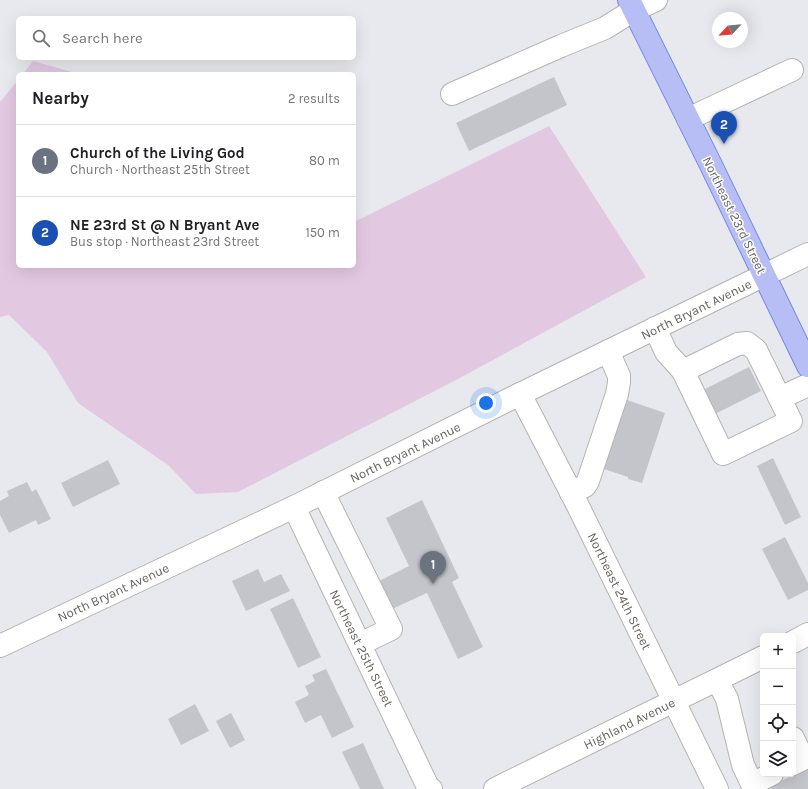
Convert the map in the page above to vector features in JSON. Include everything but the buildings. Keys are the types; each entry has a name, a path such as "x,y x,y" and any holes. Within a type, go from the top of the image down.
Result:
{"main road":[{"name":"Northeast 23rd Street","path":"631,5 808,366"}],"street":[{"path":"452,94 605,28 631,5 656,0"},
{"path":"688,119 792,70"},
{"name":"North Bryant Avenue","path":"0,646 294,507 520,394 808,254"},
{"path":"655,328 666,352 683,371 723,454 791,422 756,350 747,343 738,344 683,371"},
{"path":"571,493 585,486 588,481 617,394 619,376 608,351"},
{"path":"780,398 808,385"},
{"name":"Northeast 24th Street","path":"520,394 675,701 717,789"},
{"path":"323,492 391,629 360,644"},
{"name":"Northeast 25th Street","path":"294,507 430,789"},
{"path":"796,640 808,634"},
{"name":"Highland Avenue","path":"495,789 717,680 760,664"},
{"path":"717,680 727,699 743,765 752,786 767,777"},
{"path":"796,744 803,759 796,762"}],"shaded area":[{"path":"33,61 72,72 25,72"},
{"path":"16,82 16,268 356,268 356,221 549,126 646,277 458,379 238,492 196,494 168,465 78,403 47,352 9,315 0,317 0,102"}],"place":[{"name":"NE 23rd St @ N Bryant Ave","path":"724,144"},
{"name":"Church of the Living God","path":"433,584"}]}
